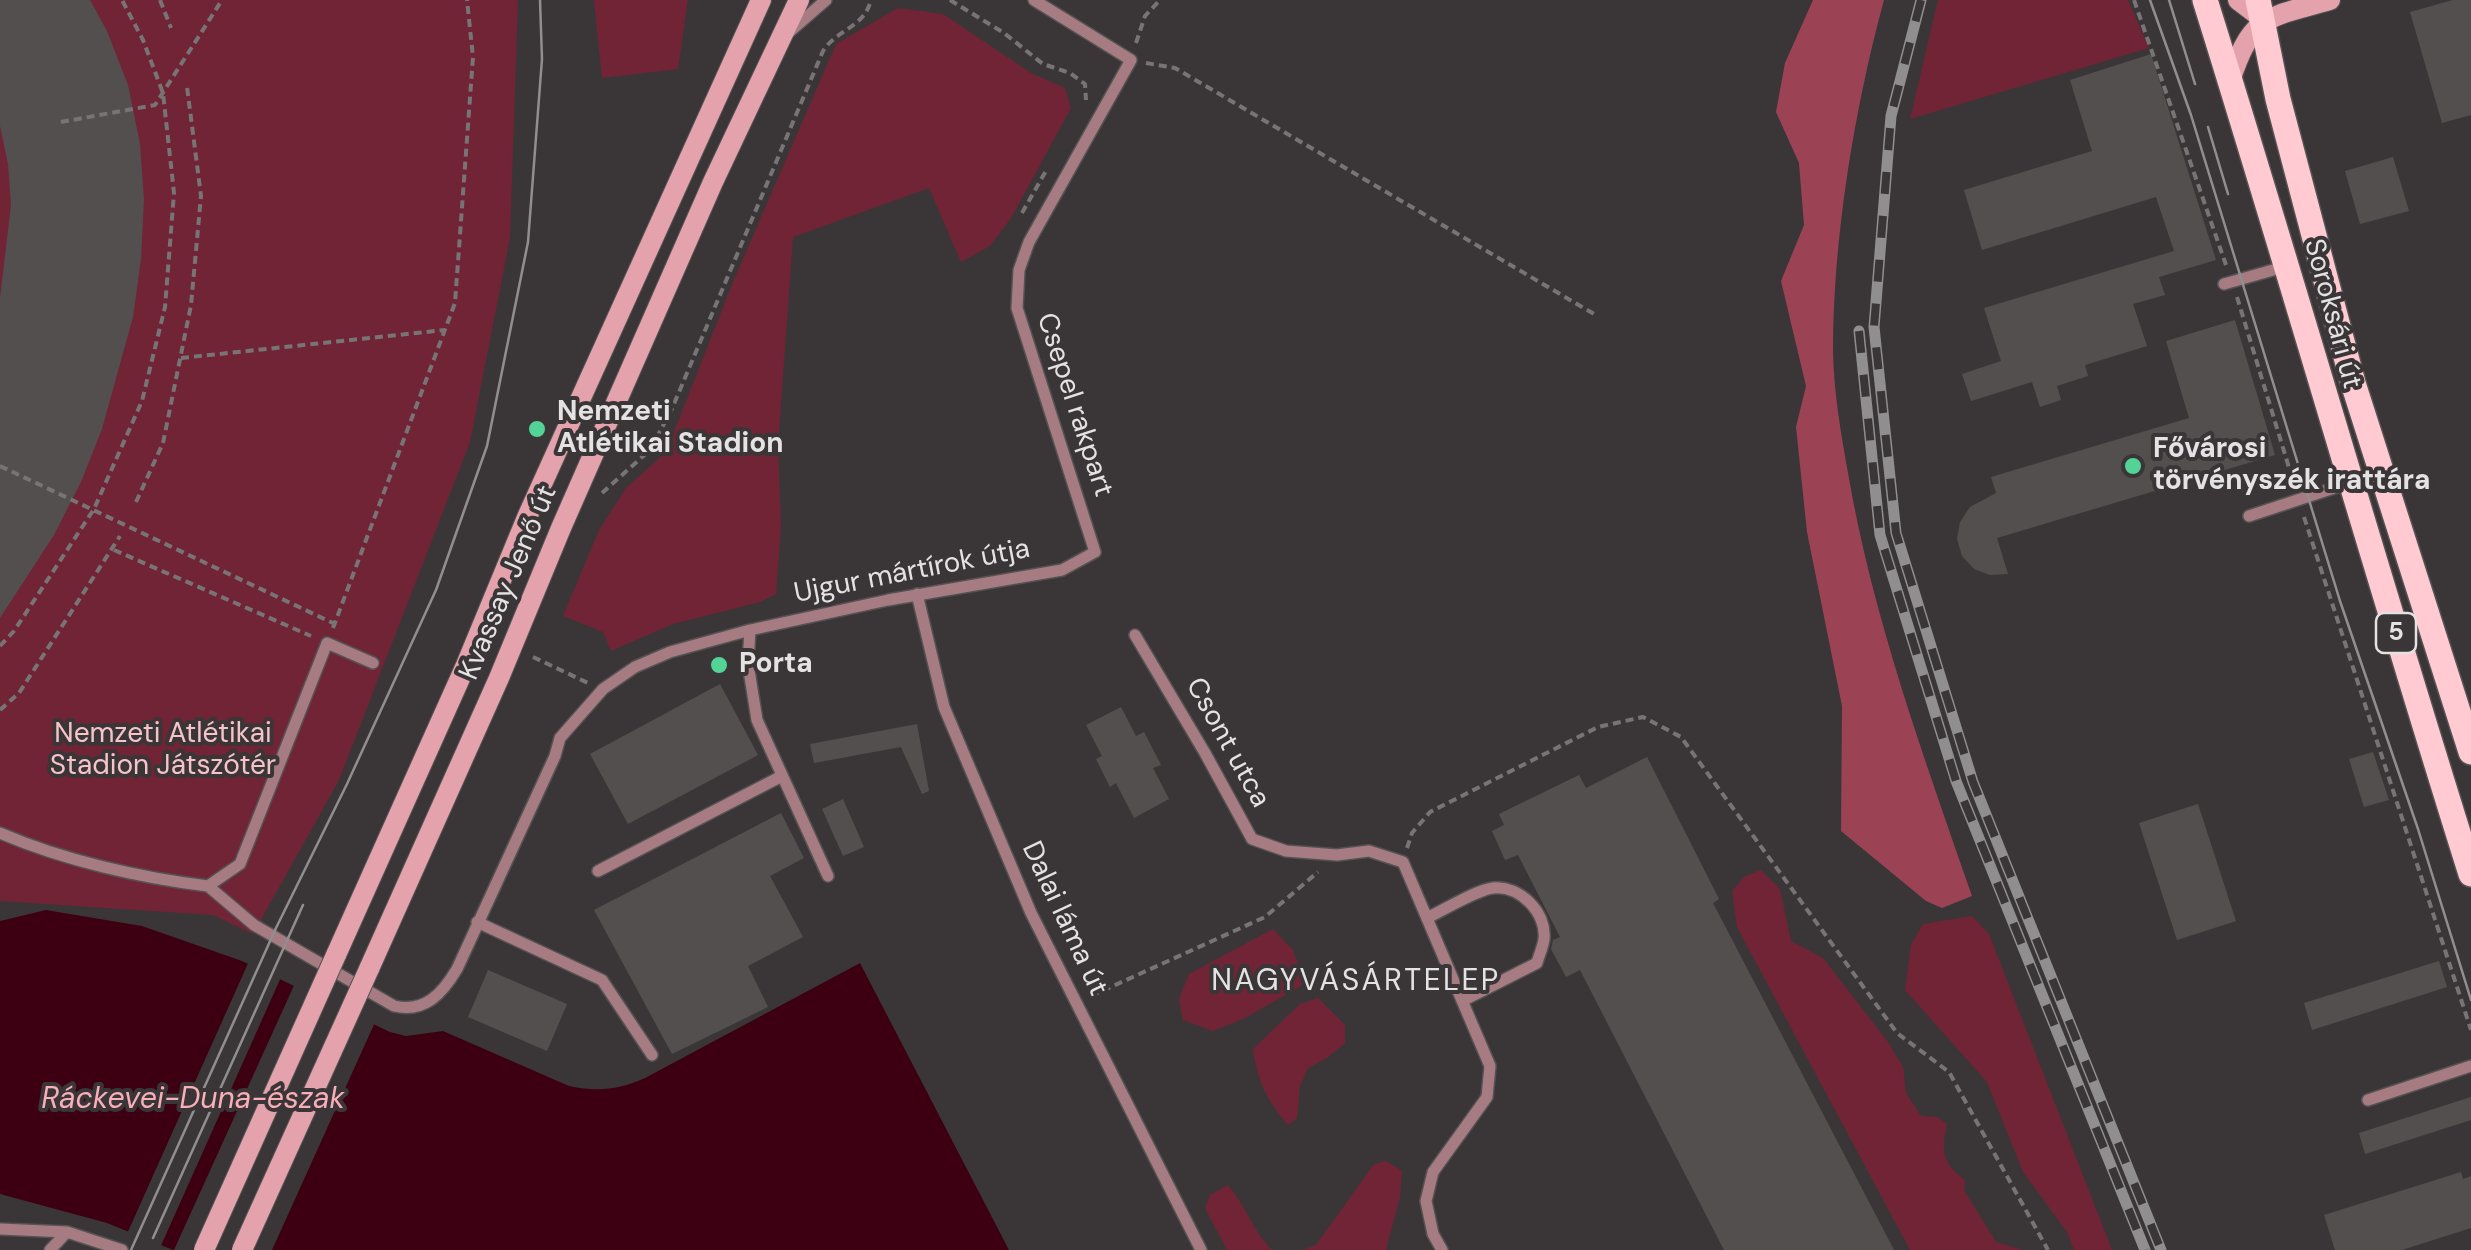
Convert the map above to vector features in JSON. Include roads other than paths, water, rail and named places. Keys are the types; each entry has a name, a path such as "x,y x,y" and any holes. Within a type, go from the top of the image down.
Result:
{"main road":[{"name":"Kvassay Jenő út","path":"204,1250 760,0"},
{"name":"Kvassay Jenő út","path":"242,1250 777,42 799,0"},
{"name":"Soroksári út","path":"2204,0 2471,874"},
{"path":"2238,0 2260,10 2330,0"},
{"name":"Soroksári út","path":"2260,10 2278,99 2353,382 2471,752"},
{"path":"2230,81 2241,46 2260,10"}],"lane":[{"path":"777,42 826,0"},
{"name":"Csepel rakpart","path":"1034,0 1131,60 1029,242 1018,270 1017,308 1095,552"},
{"path":"2228,283 2288,266"},
{"path":"2249,516 2350,483"},
{"name":"Ujgur mártírok útja","path":"208,886 254,924 394,1006 428,1003 446,988 560,738 603,690 650,660 735,634 917,594 1062,570 1095,552"},
{"name":"Dalai láma út","path":"917,594 944,708 1030,913 1202,1250"},
{"path":"750,630 748,664 756,720 828,876"},
{"name":"Csont utca","path":"1136,636 1206,752 1252,840 1286,851 1336,856 1369,851 1402,862 1427,918"},
{"path":"0,833 28,846 167,881 208,886 240,864 328,644 373,663"},
{"path":"598,871 782,776"},
{"path":"1442,1250 1433,1234 1426,1200 1434,1172 1487,1097 1490,1066 1462,1001 1427,918 1493,888 1516,892 1529,901 1543,924 1544,938 1537,962 1462,1001"},
{"path":"477,922 602,980 652,1055"},
{"path":"2368,1100 2471,1066"},
{"path":"0,1229 67,1232 122,1250"},
{"path":"50,1250 67,1232"}],"water":[{"name":"Ráckevei-Duna-észak","path":"46,910 142,926 242,961 390,1032 406,1036 443,1031 569,1086 589,1089 608,1089 645,1078 860,963 1009,1250 173,1250 107,1223 0,1194 0,921"}],"tram line":[{"path":"131,1250 276,928 436,590 487,446 528,242 542,59 540,0"},
{"path":"2150,0 2191,115 2340,601 2471,1000"},
{"path":"2169,0 2195,84"},
{"path":"2208,127 2228,194"},
{"path":"153,1238 303,905"}],"railway":[{"path":"1921,0 1891,116 1874,327 1896,533 1973,782 2161,1250"},
{"path":"1859,331 1880,535 1956,781 2145,1250"}],"place":[{"name":"Nemzeti Atlétikai Stadion","path":"537,429"},
{"name":"Fővárosi törvényszék irattára","path":"2133,466"},
{"name":"Porta","path":"719,665"}],"district":[{"name":"NAGYVÁSÁRTELEP","path":"1356,982"}],"park label":[{"name":"Nemzeti Atlétikai Stadion Játszótér","path":"163,751"}]}
